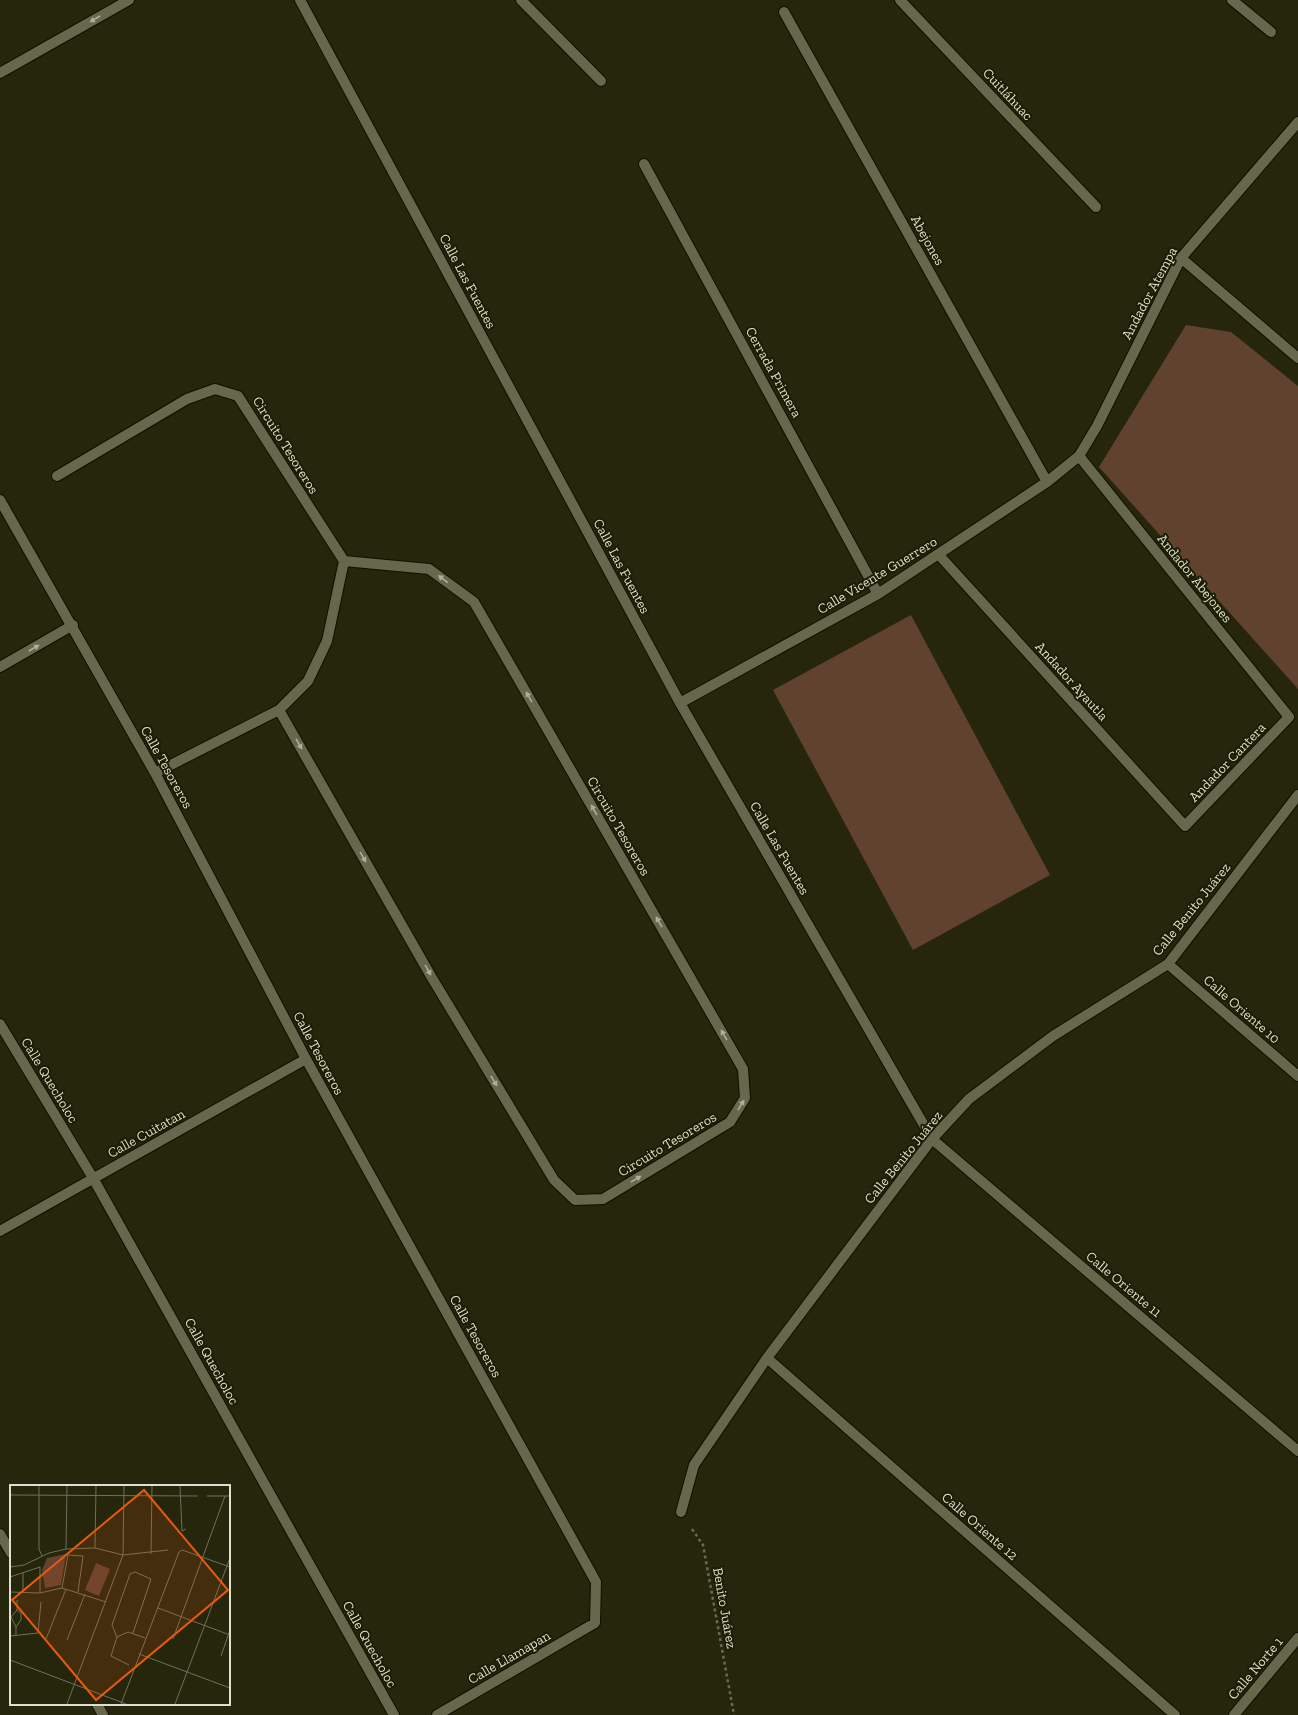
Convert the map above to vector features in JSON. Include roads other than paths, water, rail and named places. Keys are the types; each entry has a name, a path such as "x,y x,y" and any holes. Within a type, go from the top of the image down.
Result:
{"street":[{"path":"1,70 129,0"},
{"name":"Calle Las Fuentes","path":"300,0 680,703 932,1139"},
{"path":"521,0 601,81"},
{"name":"Cuitláhuac","path":"900,0 1096,208"},
{"path":"1232,0 1271,32"},
{"name":"Abejones","path":"784,12 1047,482"},
{"name":"Andador Atempa","path":"1079,456 1097,426 1181,258 1296,129"},
{"name":"Cerrada Primera","path":"644,164 878,594"},
{"path":"1181,258 1298,358"},
{"name":"Circuito Tesoreros","path":"57,476 186,399 215,390 238,396 344,561 429,569 474,602 743,1069 745,1098 730,1122 603,1199 575,1200 554,1180 432,978 279,710"},
{"name":"Calle Vicente Guerrero","path":"680,703 878,594 1047,482 1079,456"},
{"name":"Andador Abejones","path":"1079,456 1289,717"},
{"name":"Calle Tesoreros","path":"0,500 73,625 155,773 306,1059 596,1582 595,1623"},
{"name":"Andador Ayautla","path":"939,555 1185,826"},
{"path":"155,773 279,710 308,681 327,641 344,561"},
{"path":"0,667 73,625"},
{"name":"Andador Cantera","path":"1185,826 1289,717"},
{"name":"Calle Benito Juárez","path":"681,1512 694,1465 767,1358 932,1139 969,1099 1053,1036 1168,964 1298,795"},
{"name":"Calle Oriente 10","path":"1168,964 1298,1076"},
{"name":"Calle Quecholoc","path":"0,1024 93,1178 394,1715"},
{"name":"Calle Cuitatan","path":"0,1231 306,1059"},
{"name":"Calle Oriente 11","path":"932,1139 1298,1451"},
{"name":"Calle Oriente 12","path":"767,1358 1174,1715"},
{"path":"0,1534 10,1551"},
{"name":"Calle Llamapan","path":"437,1715 595,1623"},
{"name":"Calle Norte 1","path":"1234,1715 1298,1638"},
{"path":"98,1705 103,1715"}]}
